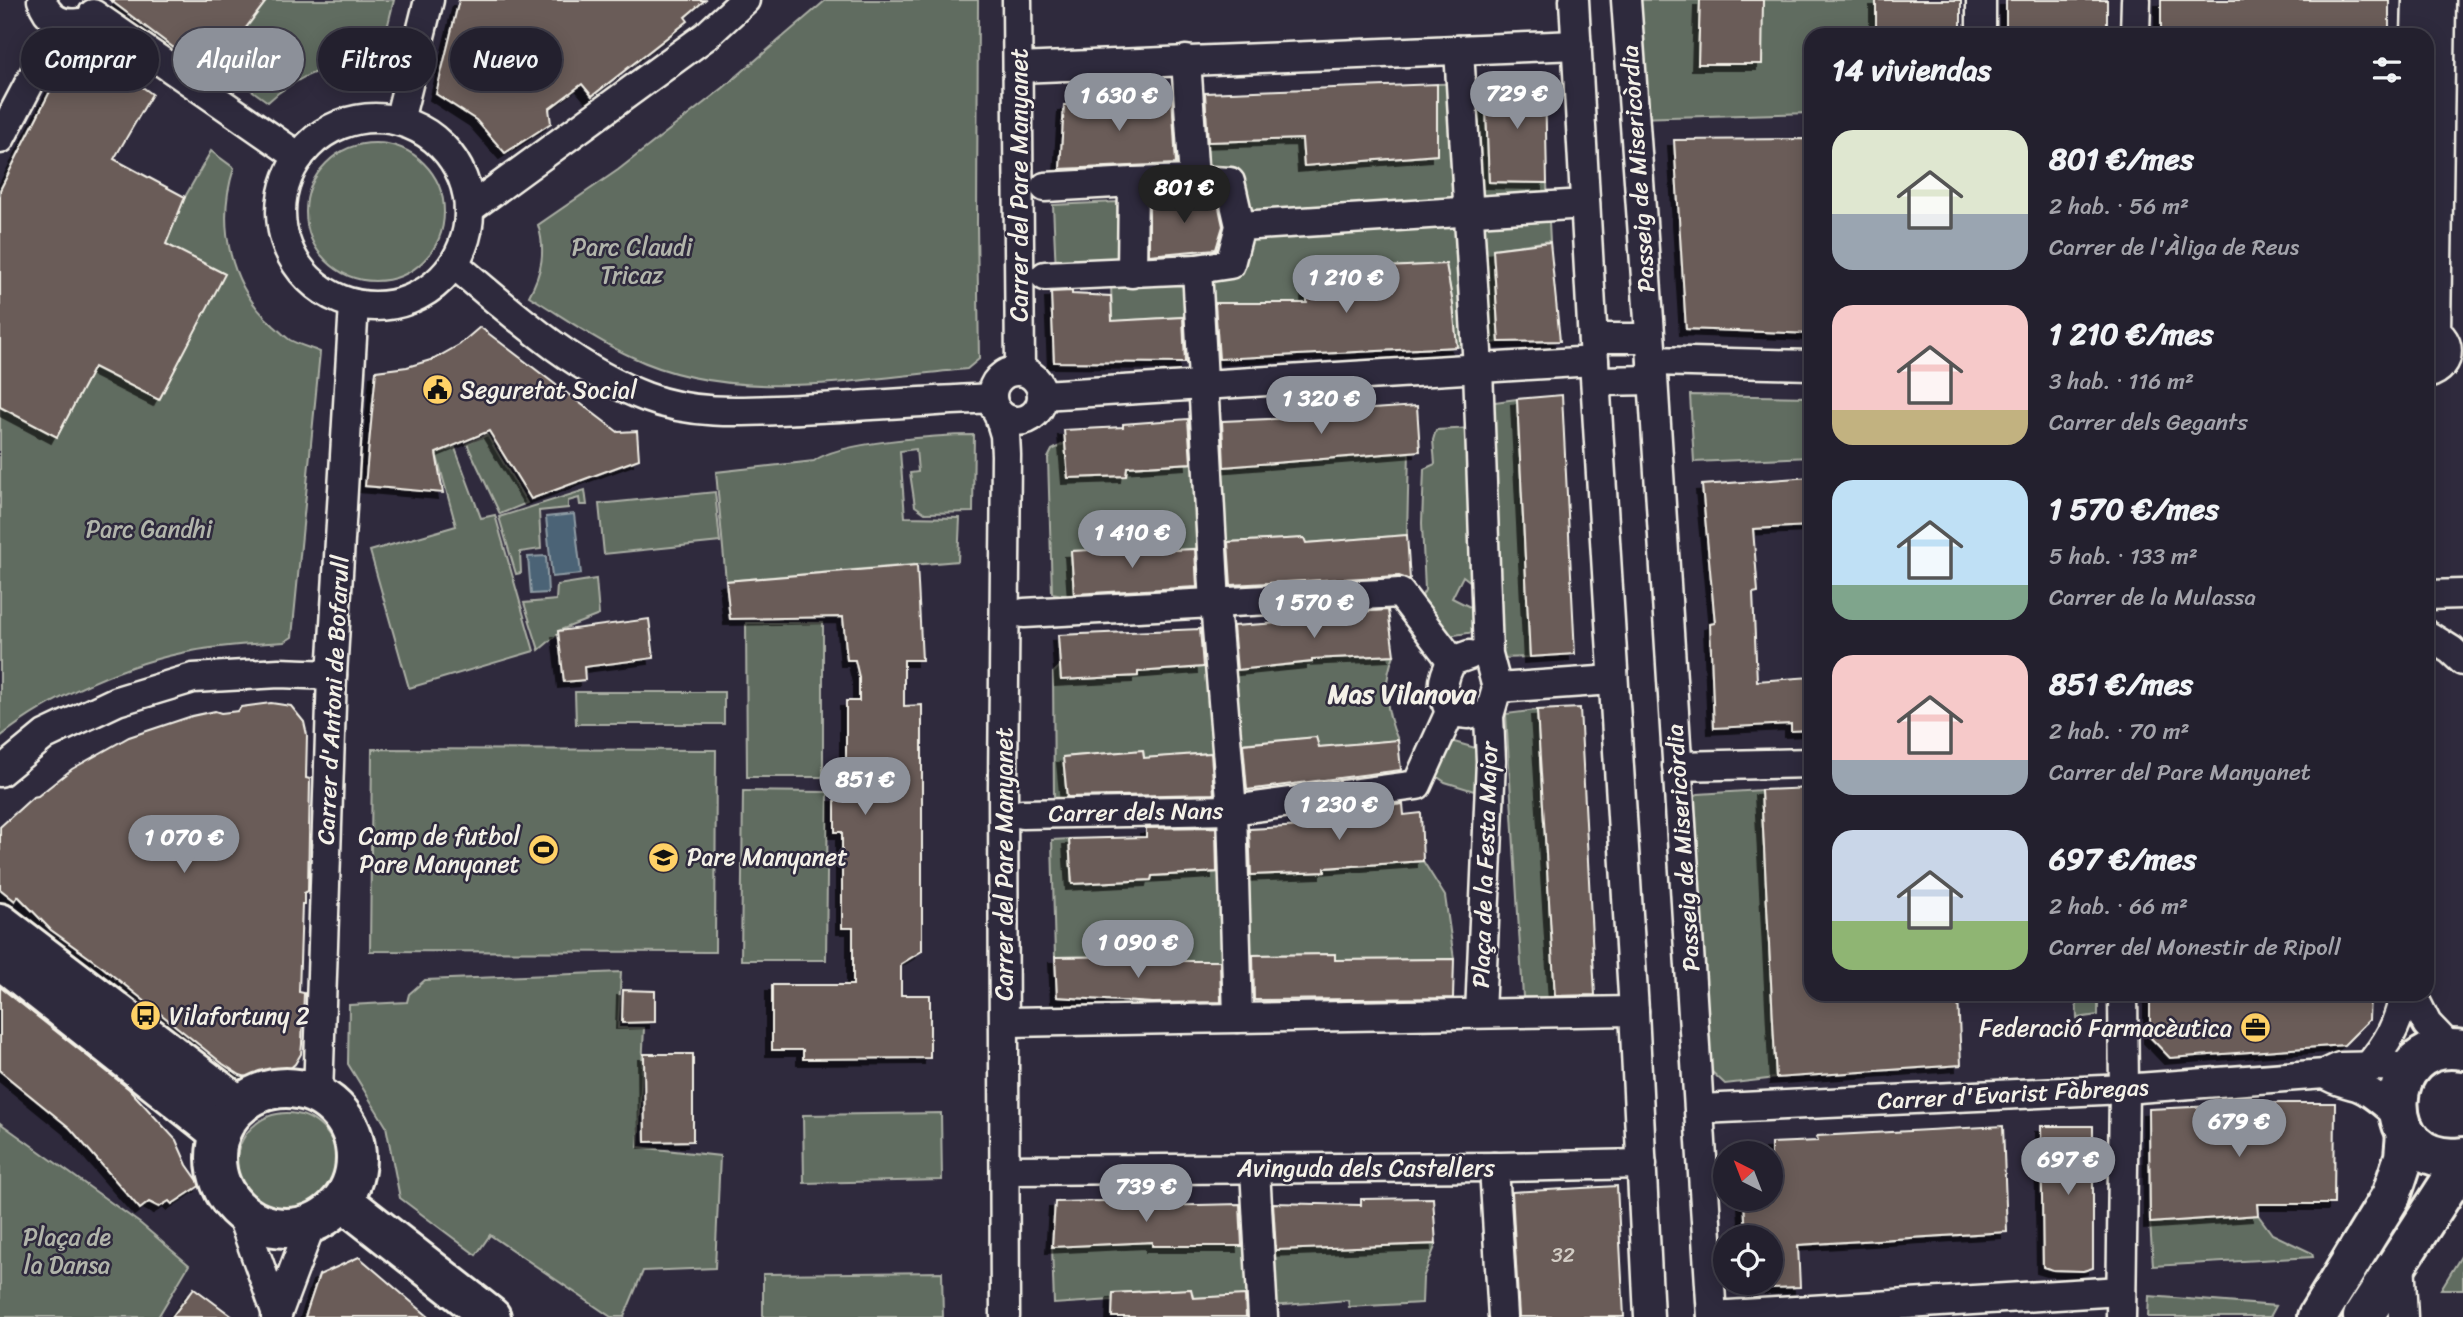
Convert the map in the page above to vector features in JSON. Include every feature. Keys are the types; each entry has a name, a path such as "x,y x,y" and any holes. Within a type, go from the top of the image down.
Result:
{"main road":[{"path":"0,923 230,1119"},
{"path":"0,959 230,1119"},
{"path":"2318,1317 2391,1196 2402,1165 2400,1087 2412,1067 2431,1053 2457,1049"},
{"path":"280,1088 294,1088 318,1096 342,1115 354,1139 356,1164 352,1182 343,1200 331,1213 311,1224 293,1229 274,1228 242,1213 224,1193 215,1160 230,1119 258,1094 280,1088"},
{"path":"2403,1125 2413,1142 2430,1153 2440,1157 2463,1157"},
{"path":"2363,1317 2447,1186 2463,1167"},
{"path":"343,1200 491,1317"}],"street":[{"path":"42,0 47,13 61,23 78,23 97,7 299,158"},
{"path":"399,121 429,0"},
{"path":"469,209 706,36 745,0"},
{"name":"Carrer del Pare Manyanet","path":"1017,0 1020,371"},
{"path":"1574,0 1634,1012 1649,1317"},
{"name":"Passeig de Misericòrdia","path":"1626,0 1712,1317"},
{"path":"1981,0 1981,28"},
{"path":"2135,28 2136,0"},
{"path":"2416,28 2417,0"},
{"path":"2434,370 2441,367 2448,355 2444,339 2441,0"},
{"path":"0,139 61,23"},
{"path":"1018,68 1577,45"},
{"path":"1459,50 1478,368 1488,654 1497,688 1613,680"},
{"path":"1186,60 1194,180"},
{"path":"371,118 399,121 431,136 449,153 466,185 469,209 467,234 454,264 432,288 418,296 387,306 354,304 328,294 305,276 297,265 285,239 281,218 283,197 291,169 319,138 343,124 371,118"},
{"path":"1045,187 1194,180 1230,182 1240,226 1230,264 1197,270 1045,276"},
{"path":"1132,273 1133,182"},
{"path":"1240,226 1585,204"},
{"path":"454,264 517,317 577,361 612,382 648,398 684,408 736,411 1002,410 1032,416 1041,403 1042,395 1033,376 1013,371 999,377 992,390 1002,410"},
{"path":"1197,270 1215,604 1232,810 1238,1018"},
{"name":"Carrer d'Antoni de Bofarull","path":"318,1096 332,675 354,304"},
{"path":"1594,360 1651,360"},
{"path":"1042,395 1594,360 1804,365"},
{"name":"Carrer del Pare Manyanet","path":"1002,410 1021,454 1024,613 1022,814 1014,1022"},
{"name":"Carrer del Pare Manyanet","path":"1002,410 1006,455 1003,761 1014,1022 1015,1170 1024,1317"},
{"path":"1024,613 1400,593 1452,661"},
{"path":"2434,595 2463,594"},
{"path":"2434,639 2463,661"},
{"path":"1450,712 1441,687 1452,661 1470,655 1488,654"},
{"path":"0,772 45,735 117,701 193,678 279,673 332,675"},
{"name":"Plaça de la Festa Major","path":"1480,1013 1491,761 1489,716 1497,688"},
{"name":"Plaça de la Festa Major","path":"1417,785 1450,712 1489,716"},
{"path":"1677,766 1804,763"},
{"name":"Carrer dels Nans","path":"1022,814 1232,810 1417,785"},
{"path":"1712,1317 2121,1304 2123,1001"},
{"path":"2367,1068 2386,1045 2398,1021 2403,1001"},
{"path":"2416,1001 2427,1024 2457,1049"},
{"path":"1014,1022 1634,1012"},
{"path":"2398,1021 2403,1049 2412,1067"},
{"name":"Carrer d'Evarist Fàbregas","path":"1700,1109 2124,1089 2325,1074 2340,1067 2412,1067"},
{"name":"Carrer d'Evarist Fàbregas","path":"2325,1074 2337,1083 2356,1086 2370,1092 2403,1125"},
{"name":"Avinguda dels Castellers","path":"1015,1170 1642,1164"},
{"path":"1494,1167 1503,1317"},
{"path":"1255,1169 1264,1317"},
{"name":"Carrer del Pare Manyanet","path":"1005,1317 1015,1170"},
{"path":"242,1213 277,1315"},
{"path":"277,1315 311,1224"},
{"path":"2400,1260 2403,1317"}],"green space":[{"path":"267,0 394,0 387,28 318,28 318,72 304,78 304,28 246,28"},
{"name":"Parc Claudi Tricaz","path":"826,0 978,0 979,359 967,369 839,382 753,385 710,381 669,371 617,350 529,296 541,261 542,244 538,225 618,170 723,88"},
{"path":"1626,0 1876,0 1876,28 1804,28 1804,113 1635,118"},
{"path":"1485,83 1489,181 1547,183 1550,241 1493,249 1499,342 1457,347 1446,264 1308,271 1307,303 1210,303 1205,264 1217,262 1216,248 1223,247 1222,194 1197,195 1199,142 1302,139 1304,166 1437,155 1437,84"},
{"path":"253,91 281,91 268,102"},
{"path":"375,143 402,148 424,163 439,185 444,212 439,239 424,261 402,276 375,281 348,276 326,261 311,239 306,212 311,185 326,163 348,148"},
{"name":"Parc Gandhi","path":"211,151 234,168 226,211 227,232 230,253 246,292 259,310 288,338 320,352 292,637 284,642 203,649 142,663 66,695 0,737 0,407 57,437 94,367 159,400 224,274 166,244 185,197"},
{"path":"1117,202 1120,269 1056,272 1053,205"},
{"path":"1190,276 1195,316 1112,321 1111,282"},
{"path":"1690,395 1804,397 1804,457 1694,462"},
{"path":"1517,399 1530,657 1502,658 1487,403"},
{"path":"1472,428 1480,589 1463,576 1452,598 1474,609 1475,632 1448,636 1417,605 1425,590 1422,523 1424,469 1435,464 1433,440 1436,430"},
{"path":"487,435 527,503 500,514 467,444"},
{"path":"974,435 973,512 925,513 915,506 910,473 918,472 916,449 900,451 905,517 960,518 958,561 726,581 716,472 814,461 826,454 866,444"},
{"path":"1065,443 1068,478 1126,476 1127,467 1204,463 1208,548 1132,552 1071,551 1074,597 1052,593 1048,458 1052,450"},
{"path":"455,448 481,518 495,515 534,651 409,688 370,551 456,526 436,453"},
{"path":"1409,451 1407,535 1306,543 1304,538 1225,542 1221,467"},
{"path":"585,490 587,505 580,505 579,498 568,501 568,508 539,511 541,549 520,552 521,573 516,574 499,517"},
{"path":"715,492 720,542 604,554 599,504"},
{"path":"596,579 599,615 558,631 558,634 539,650 524,603 556,600 557,585"},
{"path":"746,623 823,623 823,777 747,777"},
{"path":"1394,655 1388,676 1387,698 1398,740 1319,747 1316,737 1237,744 1234,670 1312,662 1312,659"},
{"path":"1060,666 1062,680 1138,676 1138,672 1215,666 1220,752 1144,758 1143,750 1064,757 1067,799 1054,800 1053,673"},
{"path":"575,692 724,692 724,724 576,724"},
{"path":"1537,710 1555,998 1523,997 1506,714"},
{"path":"1447,740 1479,749 1477,792 1445,782 1429,771"},
{"name":"Camp de futbol Pare Manyanet","path":"372,749 716,750 715,952 370,951"},
{"path":"1761,790 1776,1078 1725,1084 1710,1070 1691,798 1698,794"},
{"path":"743,791 828,792 826,960 741,960"},
{"path":"1069,839 1072,884 1151,880 1152,876 1227,872 1232,961 1153,961 1152,956 1055,957 1052,840"},
{"path":"1423,861 1445,896 1454,959 1335,960 1334,954 1250,955 1246,875 1324,872 1325,868"},
{"path":"621,972 618,1028 644,1028 638,1147 720,1156 715,1268 643,1271 624,1317 611,1317 490,1235 476,1255 400,1198 386,1126 348,1064 349,1005 407,1002 409,994 425,980"},
{"path":"2076,1001 2098,1001 2098,1015 2077,1018"},
{"path":"287,1113 306,1117 322,1128 333,1144 337,1163 333,1182 322,1198 306,1209 287,1213 268,1209 252,1198 241,1182 237,1163 241,1144 252,1128 268,1117"},
{"path":"941,1113 942,1180 804,1183 803,1115"},
{"name":"Plaça de la Dansa","path":"0,1123 141,1224 189,1265 158,1317 0,1317"},
{"path":"2258,1215 2272,1234 2312,1253 2313,1257 2153,1266 2150,1223"},
{"path":"1152,1242 1153,1246 1248,1246 1252,1295 1193,1298 1191,1289 1113,1293 1112,1300 1054,1304 1052,1247"},
{"path":"1436,1244 1423,1278 1422,1303 1349,1307 1348,1300 1272,1306 1268,1249"},
{"path":"2463,1253 2463,1289 2441,1289"},
{"path":"942,1272 943,1317 763,1317 763,1274"},
{"path":"2149,1296 2276,1306 2270,1317 2148,1317"}],"water":[{"path":"574,514 581,574 552,577 546,517"},
{"path":"546,556 548,593 531,594 528,557"}],"building":[{"path":"110,0 267,0 246,28 173,28 173,47 159,37 159,28 147,28"},
{"path":"459,0 705,0 685,17 688,21 592,96 582,84 549,109 551,123 505,153 476,120 436,94 450,37 450,91 562,91 562,28 452,28"},
{"path":"1700,0 1763,0 1762,64 1698,64"},
{"path":"1876,0 1961,0 1961,28 1876,28"},
{"path":"2006,0 2107,0 2107,28 2006,28"},
{"path":"2161,0 2389,0 2389,28 2161,28"},
{"path":"1545,78 1547,183 1489,182 1485,83"},
{"path":"1437,84 1437,155 1304,166 1302,139 1208,142 1205,93"},
{"path":"50,91 148,91 152,94 114,159 185,197 166,244 225,274 159,400 94,367 57,437 0,407 0,190"},
{"path":"1172,95 1176,164 1060,169 1064,105 1105,104 1104,98"},
{"path":"1804,139 1804,334 1686,329 1674,140"},
{"path":"1149,198 1217,198 1223,226 1216,249 1149,255"},
{"path":"1550,242 1560,341 1499,342 1493,249"},
{"path":"1446,264 1457,347 1219,359 1215,303 1307,303 1308,271"},
{"path":"1072,291 1072,294 1111,296 1112,321 1183,317 1185,363 1054,362 1051,292"},
{"path":"480,327 618,432 637,431 639,459 531,499 489,431 436,453 443,493 365,486 376,371 407,367 434,359 459,345"},
{"path":"1562,395 1575,654 1530,657 1517,399"},
{"path":"1417,406 1420,451 1224,467 1222,421 1296,418 1297,414"},
{"path":"1188,419 1191,463 1127,467 1126,476 1068,478 1064,430 1123,427 1123,424"},
{"path":"1804,478 1804,526 1753,529 1758,592 1753,593 1757,681 1804,678 1804,730 1791,731 1791,724 1714,728 1710,624 1715,623 1702,485"},
{"path":"1407,535 1410,580 1399,576 1231,585 1228,542 1304,538 1306,543"},
{"path":"1132,548 1132,552 1195,549 1197,587 1074,594 1071,551"},
{"path":"917,565 922,660 904,660 904,706 922,705 922,951 901,964 901,995 930,995 930,1058 803,1059 803,1050 772,1050 772,985 853,985 853,928 842,928 842,832 835,832 835,796 846,796 846,701 859,701 859,677 855,660 847,660 843,617 730,619 726,581"},
{"path":"1388,610 1394,655 1312,659 1312,662 1237,670 1233,626 1309,621 1308,615"},
{"path":"649,619 654,658 584,667 585,680 564,682 558,631"},
{"path":"1200,629 1203,667 1138,672 1138,676 1061,680 1058,635"},
{"path":"271,703 291,706 304,722 307,735 306,778 310,779 308,891 304,893 302,904 299,992 304,993 302,1044 301,1054 287,1071 272,1079 256,1080 240,1075 223,1064 101,966 51,930 18,896 15,901 0,889 0,827 33,797 38,796 72,769 129,737 192,716 215,711 238,711 241,707"},
{"path":"1580,708 1595,995 1555,996 1537,710"},
{"path":"1316,737 1319,747 1398,740 1401,770 1247,790 1243,744"},
{"path":"1143,750 1144,758 1211,753 1214,794 1067,797 1063,757"},
{"path":"1804,788 1804,1001 1958,1001 1961,1065 1776,1078 1761,790"},
{"path":"1403,804 1404,815 1421,813 1423,861 1325,868 1325,872 1251,875 1249,829 1321,825 1320,815"},
{"path":"1216,827 1217,872 1152,876 1151,880 1072,884 1069,839 1146,837 1146,828"},
{"path":"1335,954 1335,960 1454,959 1453,998 1254,1000 1253,955"},
{"path":"1152,956 1153,961 1220,961 1221,1002 1153,1003 1057,997 1055,957"},
{"path":"0,987 129,1089 176,1140 187,1165 201,1185 172,1204 169,1201 159,1207 149,1202 140,1209 70,1128 0,1071"},
{"path":"623,990 655,991 655,1022 622,1023"},
{"name":"Federació Farmacèutica","path":"2150,1001 2370,1001 2369,1020 2344,1045 2170,1058 2150,1037"},
{"path":"644,1054 693,1054 693,1141 645,1142"},
{"path":"2335,1103 2334,1204 2257,1204 2258,1215 2150,1223 2149,1109"},
{"path":"2003,1126 2007,1232 1798,1245 1800,1287 1783,1288 1783,1225 1745,1225 1745,1211 1783,1211 1783,1142 1818,1141 1817,1136"},
{"path":"2041,1126 2093,1126 2093,1268 2083,1271 2043,1267"},
{"path":"1617,1186 1624,1317 1519,1317 1512,1192"},
{"path":"1433,1198 1436,1244 1276,1250 1273,1203 1361,1205 1361,1199"},
{"path":"1153,1200 1154,1206 1240,1204 1242,1246 1152,1246 1152,1242 1052,1247 1055,1202"},
{"path":"359,1257 429,1317 305,1317 319,1275"},
{"path":"194,1288 233,1317 172,1317"},
{"path":"1191,1289 1193,1298 1245,1295 1246,1317 1112,1317 1113,1293"}],"place":[{"name":"Seguretat Social","path":"437,390"},
{"name":"Camp de futbol Pare Manyanet","path":"543,850"},
{"name":"Pare Manyanet","path":"664,857"},
{"name":"Vilafortuny 2","path":"146,1016"},
{"name":"Federació Farmacèutica","path":"2255,1028"}],"district":[{"name":"Mas Vilanova","path":"1402,694"}]}
